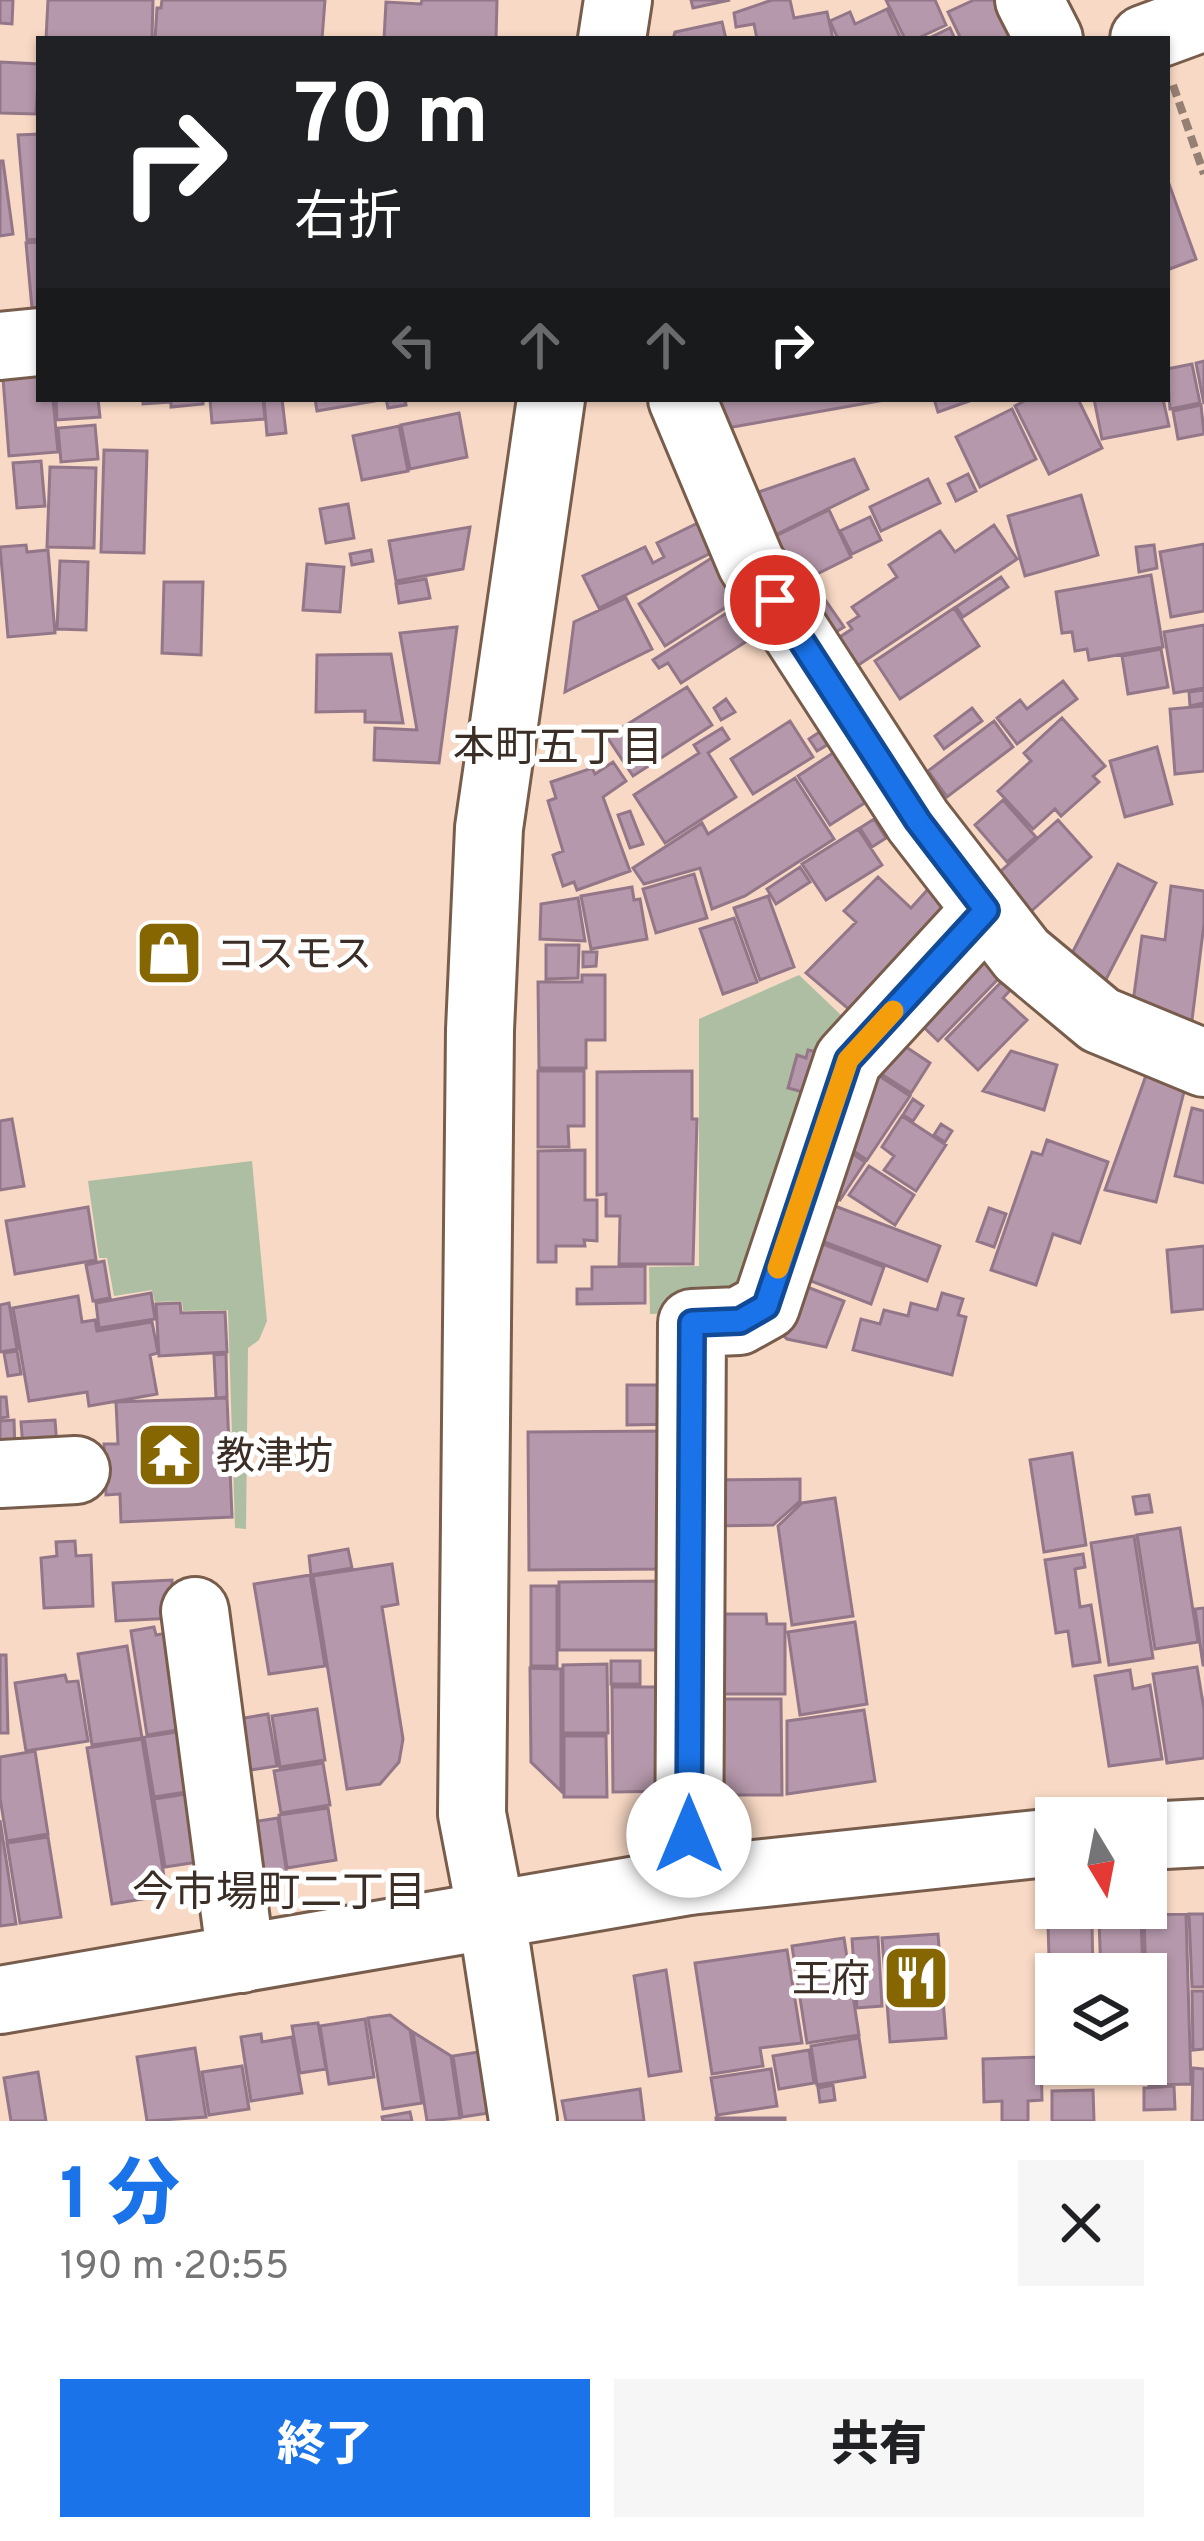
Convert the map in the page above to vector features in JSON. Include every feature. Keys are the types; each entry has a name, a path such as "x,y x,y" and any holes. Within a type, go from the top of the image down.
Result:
{"street":[{"path":"612,36 618,0"},
{"path":"1030,0 1047,36"},
{"path":"1152,36 1204,17"},
{"path":"0,346 36,342"},
{"path":"523,2121 472,1814 480,1030 489,828 551,402"},
{"path":"683,402 751,563 918,821 986,910 1022,955 1100,1020 1204,1063"},
{"path":"689,1881 692,1323 740,1321 766,1306 848,1060 986,910"},
{"path":"0,1474 76,1470"},
{"path":"195,1611 241,1959"},
{"path":"1167,1834 1204,1833"},
{"path":"0,2000 689,1881 1035,1844"}],"path":[{"path":"1170,76 1204,175"}],"green space":[{"path":"799,975 861,1034 756,1298 716,1312 650,1314 649,1267 699,1266 699,1019"},
{"path":"252,1161 267,1321 259,1340 248,1348 246,1529 235,1528 228,1310 183,1311 182,1301 155,1302 152,1290 114,1296 107,1258 99,1258 88,1181"}],"building":[{"path":"0,0 13,0 12,24 0,23"},
{"path":"48,0 153,0 152,36 46,36"},
{"path":"162,0 325,0 322,36 155,36 157,8"},
{"path":"422,0 497,0 496,36 384,36 386,2 421,4"},
{"path":"691,0 730,0 693,8"},
{"path":"772,0 790,0 794,18 827,12 832,36 756,36 754,24 736,27 734,13"},
{"path":"886,0 935,0 946,25 922,36 904,36"},
{"path":"974,0 1018,0 1035,36 960,36 948,12"},
{"path":"887,9 900,36 837,36 830,21 850,12 855,24"},
{"path":"722,22 725,36 674,36"},
{"path":"0,62 36,64 36,114 0,113"},
{"path":"36,134 36,239 27,240 18,135"},
{"path":"0,161 13,234 0,236"},
{"path":"1170,187 1196,259 1170,269"},
{"path":"36,242 36,307 32,308 26,243"},
{"path":"1204,361 1204,404 1196,363"},
{"path":"1192,364 1200,403 1170,409 1170,368"},
{"path":"36,375 36,402 53,402 58,452 9,456 3,378"},
{"path":"56,402 98,402 100,417 57,420"},
{"path":"171,402 203,402 203,404 171,407"},
{"path":"210,402 263,402 265,419 212,423"},
{"path":"264,402 282,402 286,433 267,435"},
{"path":"316,402 369,402 317,411"},
{"path":"711,402 873,402 716,430"},
{"path":"935,402 966,402 938,412"},
{"path":"1079,402 1102,448 1049,474 1015,406"},
{"path":"1095,402 1164,402 1169,426 1102,439"},
{"path":"1201,405 1204,434 1178,439 1173,411"},
{"path":"1012,409 1036,459 980,487 956,437"},
{"path":"459,413 467,457 410,469 401,425"},
{"path":"95,425 98,459 61,462 58,428"},
{"path":"399,426 408,471 362,480 353,436"},
{"path":"104,450 147,451 144,553 101,552"},
{"path":"854,459 868,489 771,537 750,495"},
{"path":"41,461 45,506 17,508 13,463"},
{"path":"50,467 96,468 94,548 47,547"},
{"path":"968,474 976,491 956,501 948,484"},
{"path":"928,479 940,503 881,531 870,507"},
{"path":"1081,495 1098,555 1025,576 1008,516"},
{"path":"348,504 354,538 326,543 320,509"},
{"path":"829,510 851,557 795,585 772,538"},
{"path":"870,517 881,540 852,554 840,531"},
{"path":"706,519 721,548 599,608 583,576 645,547 653,563 664,557 657,543"},
{"path":"994,525 1017,559 851,670 832,642 852,629 848,623 859,616 852,607 897,577 889,565 940,531 955,552"},
{"path":"470,527 463,569 396,581 389,541"},
{"path":"1204,544 1204,611 1171,617 1160,552"},
{"path":"26,545 27,552 48,550 55,633 8,637 0,547"},
{"path":"1154,545 1157,568 1139,572 1136,547"},
{"path":"371,550 373,561 352,565 350,554"},
{"path":"718,554 745,595 665,646 639,604"},
{"path":"60,561 88,562 86,630 57,629"},
{"path":"307,564 344,567 340,612 303,610"},
{"path":"1151,575 1163,647 1089,660 1087,649 1075,651 1072,632 1062,633 1056,592"},
{"path":"1001,577 1008,587 963,617 956,607"},
{"path":"426,579 430,598 399,603 396,584"},
{"path":"164,582 203,582 201,655 162,653"},
{"path":"626,598 652,649 565,692 574,622"},
{"path":"747,600 766,629 681,683 668,663 659,668 653,660"},
{"path":"826,601 844,627 826,638 809,612"},
{"path":"954,608 979,646 900,699 875,661"},
{"path":"1204,625 1204,688 1174,693 1164,632"},
{"path":"457,627 439,763 374,760 375,728 417,730 400,633"},
{"path":"1161,649 1168,687 1128,694 1122,656"},
{"path":"391,654 403,723 365,722 365,711 316,712 317,655"},
{"path":"1063,681 1077,699 1017,744 997,718 1020,700 1027,709"},
{"path":"687,687 712,725 633,776 607,737"},
{"path":"1204,690 1204,703 1190,706 1189,692"},
{"path":"726,699 735,712 721,720 714,708"},
{"path":"1204,706 1204,771 1175,774 1170,709"},
{"path":"972,708 982,721 944,749 935,736"},
{"path":"1062,718 1105,766 1093,776 1099,782 1061,816 1055,809 1033,829 998,791 1031,761 1024,753"},
{"path":"790,721 813,757 753,794 731,759"},
{"path":"994,721 1013,747 947,797 928,771"},
{"path":"722,728 729,739 708,753 736,797 665,843 634,795 699,753 694,745"},
{"path":"824,729 832,742 817,751 809,739"},
{"path":"842,747 874,797 830,825 798,776"},
{"path":"1157,747 1172,804 1125,817 1110,761"},
{"path":"613,762 626,781 603,797 630,871 577,890 574,882 563,886 553,855 563,851 548,801 556,798 551,782 592,768 595,774"},
{"path":"795,778 834,839 745,896 712,909 700,868 644,884 633,868 702,823 708,834"},
{"path":"1003,800 1036,837 1007,862 975,825"},
{"path":"630,811 643,844 630,848 618,815"},
{"path":"874,819 886,838 872,847 860,828"},
{"path":"1058,820 1091,857 1026,916 992,879"},
{"path":"858,829 882,865 826,900 802,864"},
{"path":"1118,864 1156,883 1102,987 1065,967"},
{"path":"800,867 810,882 776,904 767,889"},
{"path":"694,874 707,918 656,933 643,889"},
{"path":"878,877 911,908 930,887 963,920 864,1022 806,973 856,922 844,911"},
{"path":"1171,886 1204,891 1190,1036 1131,1017 1142,936 1165,940"},
{"path":"632,887 634,900 640,899 647,939 591,949 581,896"},
{"path":"768,896 794,967 760,980 734,908"},
{"path":"578,898 585,941 540,939 541,904"},
{"path":"734,918 757,982 723,994 700,929"},
{"path":"546,945 579,945 578,978 546,979"},
{"path":"970,945 1001,976 938,1041 906,1010"},
{"path":"583,952 597,952 596,966 583,967"},
{"path":"582,975 605,975 605,1040 586,1040 586,1068 539,1068 538,982 582,982"},
{"path":"1007,976 1016,984 1003,998 1027,1020 978,1070 946,1039"},
{"path":"888,1035 930,1063 911,1093 867,1065"},
{"path":"808,1050 825,1054 821,1097 788,1088 797,1055 806,1058"},
{"path":"1011,1051 1057,1065 1044,1110 983,1091"},
{"path":"864,1066 910,1096 867,1160 834,1138"},
{"path":"1149,1067 1188,1076 1156,1202 1105,1190"},
{"path":"538,1071 584,1071 584,1126 568,1126 569,1147 538,1147"},
{"path":"692,1071 692,1119 697,1119 693,1264 619,1264 620,1216 606,1216 606,1194 597,1195 597,1072"},
{"path":"913,1099 923,1106 913,1121 903,1115"},
{"path":"1192,1108 1204,1111 1204,1183 1175,1176"},
{"path":"902,1116 946,1145 916,1191 884,1170 894,1156 882,1147"},
{"path":"12,1119 24,1186 0,1190 0,1121"},
{"path":"941,1124 952,1131 945,1142 934,1135"},
{"path":"1047,1140 1108,1162 1080,1243 1053,1234 1036,1285 991,1270 1032,1152 1042,1155"},
{"path":"845,1149 865,1162 840,1200 820,1187"},
{"path":"585,1150 585,1200 597,1200 597,1241 556,1246 556,1262 538,1262 538,1151"},
{"path":"869,1166 914,1195 895,1225 849,1195"},
{"path":"827,1203 940,1246 927,1281 814,1238"},
{"path":"88,1207 96,1260 15,1274 6,1221"},
{"path":"989,1208 1006,1214 994,1247 977,1241"},
{"path":"804,1237 884,1267 871,1304 790,1273"},
{"path":"1204,1246 1204,1309 1172,1312 1167,1250"},
{"path":"104,1261 110,1298 93,1301 86,1265"},
{"path":"645,1266 645,1303 577,1304 577,1289 592,1289 592,1267"},
{"path":"794,1282 844,1301 826,1347 787,1339 776,1328"},
{"path":"151,1293 155,1319 99,1328 96,1303"},
{"path":"942,1293 963,1299 958,1315 966,1317 952,1375 853,1350 861,1319 880,1324 884,1310 908,1316 911,1303 937,1310"},
{"path":"78,1296 82,1322 95,1320 97,1331 152,1322 158,1353 150,1355 157,1394 89,1406 87,1392 29,1401 13,1308"},
{"path":"9,1303 17,1349 0,1352 0,1305"},
{"path":"180,1303 181,1313 225,1312 227,1352 159,1356 156,1304"},
{"path":"17,1351 21,1374 8,1376 4,1353"},
{"path":"226,1354 227,1397 216,1398 214,1355"},
{"path":"627,1385 678,1385 678,1424 627,1425"},
{"path":"0,1397 6,1397 8,1417 0,1418"},
{"path":"227,1398 232,1517 121,1522 120,1494 106,1495 104,1444 118,1444 116,1402"},
{"path":"14,1420 15,1449 0,1450 0,1421"},
{"path":"55,1420 57,1446 23,1448 21,1422"},
{"path":"668,1431 669,1569 529,1570 528,1432"},
{"path":"1072,1453 1086,1545 1044,1552 1030,1460"},
{"path":"800,1479 800,1501 773,1525 707,1526 707,1480"},
{"path":"1149,1495 1152,1512 1136,1514 1133,1497"},
{"path":"835,1498 853,1616 792,1625 778,1526 802,1503"},
{"path":"1180,1528 1198,1642 1155,1649 1137,1535"},
{"path":"1134,1536 1153,1658 1109,1665 1091,1543"},
{"path":"75,1541 76,1556 91,1555 93,1606 44,1608 41,1558 57,1556 56,1542"},
{"path":"348,1549 352,1568 311,1575 309,1556"},
{"path":"1083,1554 1085,1567 1075,1569 1080,1607 1091,1605 1100,1662 1073,1666 1068,1631 1056,1633 1045,1560"},
{"path":"392,1564 398,1604 382,1607 403,1739 399,1762 380,1784 347,1789 313,1576"},
{"path":"310,1575 325,1666 269,1674 254,1584"},
{"path":"172,1580 174,1618 116,1621 113,1583"},
{"path":"665,1581 665,1650 559,1650 559,1582"},
{"path":"531,1586 557,1586 557,1666 531,1666"},
{"path":"1204,1608 1204,1665 1203,1665 1195,1609"},
{"path":"719,1614 766,1614 767,1624 785,1624 785,1694 720,1694"},
{"path":"855,1622 867,1704 800,1715 788,1632"},
{"path":"154,1627 156,1635 179,1631 195,1727 147,1735 131,1631"},
{"path":"127,1646 142,1738 92,1745 78,1654"},
{"path":"0,1655 6,1655 8,1733 0,1733"},
{"path":"611,1661 640,1661 640,1684 611,1684"},
{"path":"607,1664 608,1733 563,1733 563,1665"},
{"path":"1197,1667 1204,1709 1204,1758 1167,1763 1153,1674"},
{"path":"530,1668 561,1669 561,1791 531,1762"},
{"path":"1130,1670 1133,1689 1150,1685 1162,1759 1109,1766 1095,1676"},
{"path":"65,1675 67,1682 78,1681 88,1741 26,1751 15,1683"},
{"path":"612,1687 677,1687 677,1791 613,1792"},
{"path":"714,1699 781,1699 782,1795 714,1795"},
{"path":"317,1709 325,1760 280,1767 272,1716"},
{"path":"864,1710 875,1781 787,1794 787,1721"},
{"path":"268,1714 277,1766 230,1773 221,1722"},
{"path":"184,1731 193,1791 154,1797 144,1737"},
{"path":"564,1736 606,1736 607,1797 564,1797"},
{"path":"142,1739 167,1895 112,1904 87,1748"},
{"path":"35,1751 48,1834 7,1841 0,1757"},
{"path":"323,1763 330,1805 281,1813 274,1771"},
{"path":"199,1792 211,1860 165,1867 154,1799"},
{"path":"328,1808 336,1860 287,1868 279,1815"},
{"path":"278,1818 287,1874 243,1881 233,1825"},
{"path":"0,1820 16,1924 0,1926"},
{"path":"48,1837 61,1917 20,1923 7,1843"},
{"path":"1167,1914 1186,1914 1191,2084 1167,2085 1167,1953 1145,1953 1144,1929 1167,1929"},
{"path":"1189,1914 1204,1914 1204,1987 1192,1987"},
{"path":"1048,1929 1092,1929 1093,1953 1049,1953"},
{"path":"1099,1929 1141,1929 1142,1953 1100,1953"},
{"path":"938,1934 946,2038 890,2042 882,1938"},
{"path":"878,1937 882,2006 857,2008 852,1939"},
{"path":"844,1938 859,2035 807,2043 792,1946"},
{"path":"787,1950 802,2043 760,2048 763,2066 712,2074 695,1963"},
{"path":"666,1970 681,2071 649,2076 634,1976"},
{"path":"1192,1991 1204,1991 1204,2049 1193,2050"},
{"path":"390,2015 410,2030 422,2103 383,2109 368,2018"},
{"path":"365,2019 374,2077 329,2084 320,2026"},
{"path":"318,2023 326,2069 300,2073 292,2026"},
{"path":"413,2032 451,2056 460,2118 427,2121"},
{"path":"261,2034 262,2042 292,2037 302,2093 251,2101 241,2037"},
{"path":"859,2038 865,2077 817,2085 811,2046"},
{"path":"195,2048 206,2117 147,2121 137,2057"},
{"path":"809,2050 814,2083 779,2089 773,2056"},
{"path":"485,2051 495,2112 462,2117 453,2056"},
{"path":"1035,2057 1035,2085 1042,2085 1042,2100 1028,2101 1028,2121 1002,2121 1002,2101 984,2102 983,2059"},
{"path":"242,2066 249,2109 209,2115 202,2072"},
{"path":"1193,2068 1204,2069 1204,2121 1192,2121"},
{"path":"771,2069 777,2106 717,2115 711,2078"},
{"path":"38,2072 46,2121 11,2121 4,2078"},
{"path":"833,2085 835,2100 820,2102 818,2088"},
{"path":"1174,2086 1175,2109 1144,2110 1144,2088"},
{"path":"640,2089 644,2121 566,2121 562,2101"},
{"path":"1093,2090 1094,2121 1052,2121 1052,2091"},
{"path":"410,2112 412,2121 383,2121 382,2117"},
{"path":"785,2118 785,2121 716,2121"}],"slow traffic":[{"path":"778,1268 848,1060 893,1011"}],"place":[{"name":"コスモス","path":"169,953"},
{"name":"教津坊","path":"170,1455"},
{"name":"王府","path":"916,1978"}],"district":[{"name":"本町五丁目","path":"558,746"},
{"name":"今市場町二丁目","path":"279,1891"}],"route":[{"path":"689,1835 692,1323 740,1321 766,1306 848,1060 986,910 918,821 775,600"}]}
